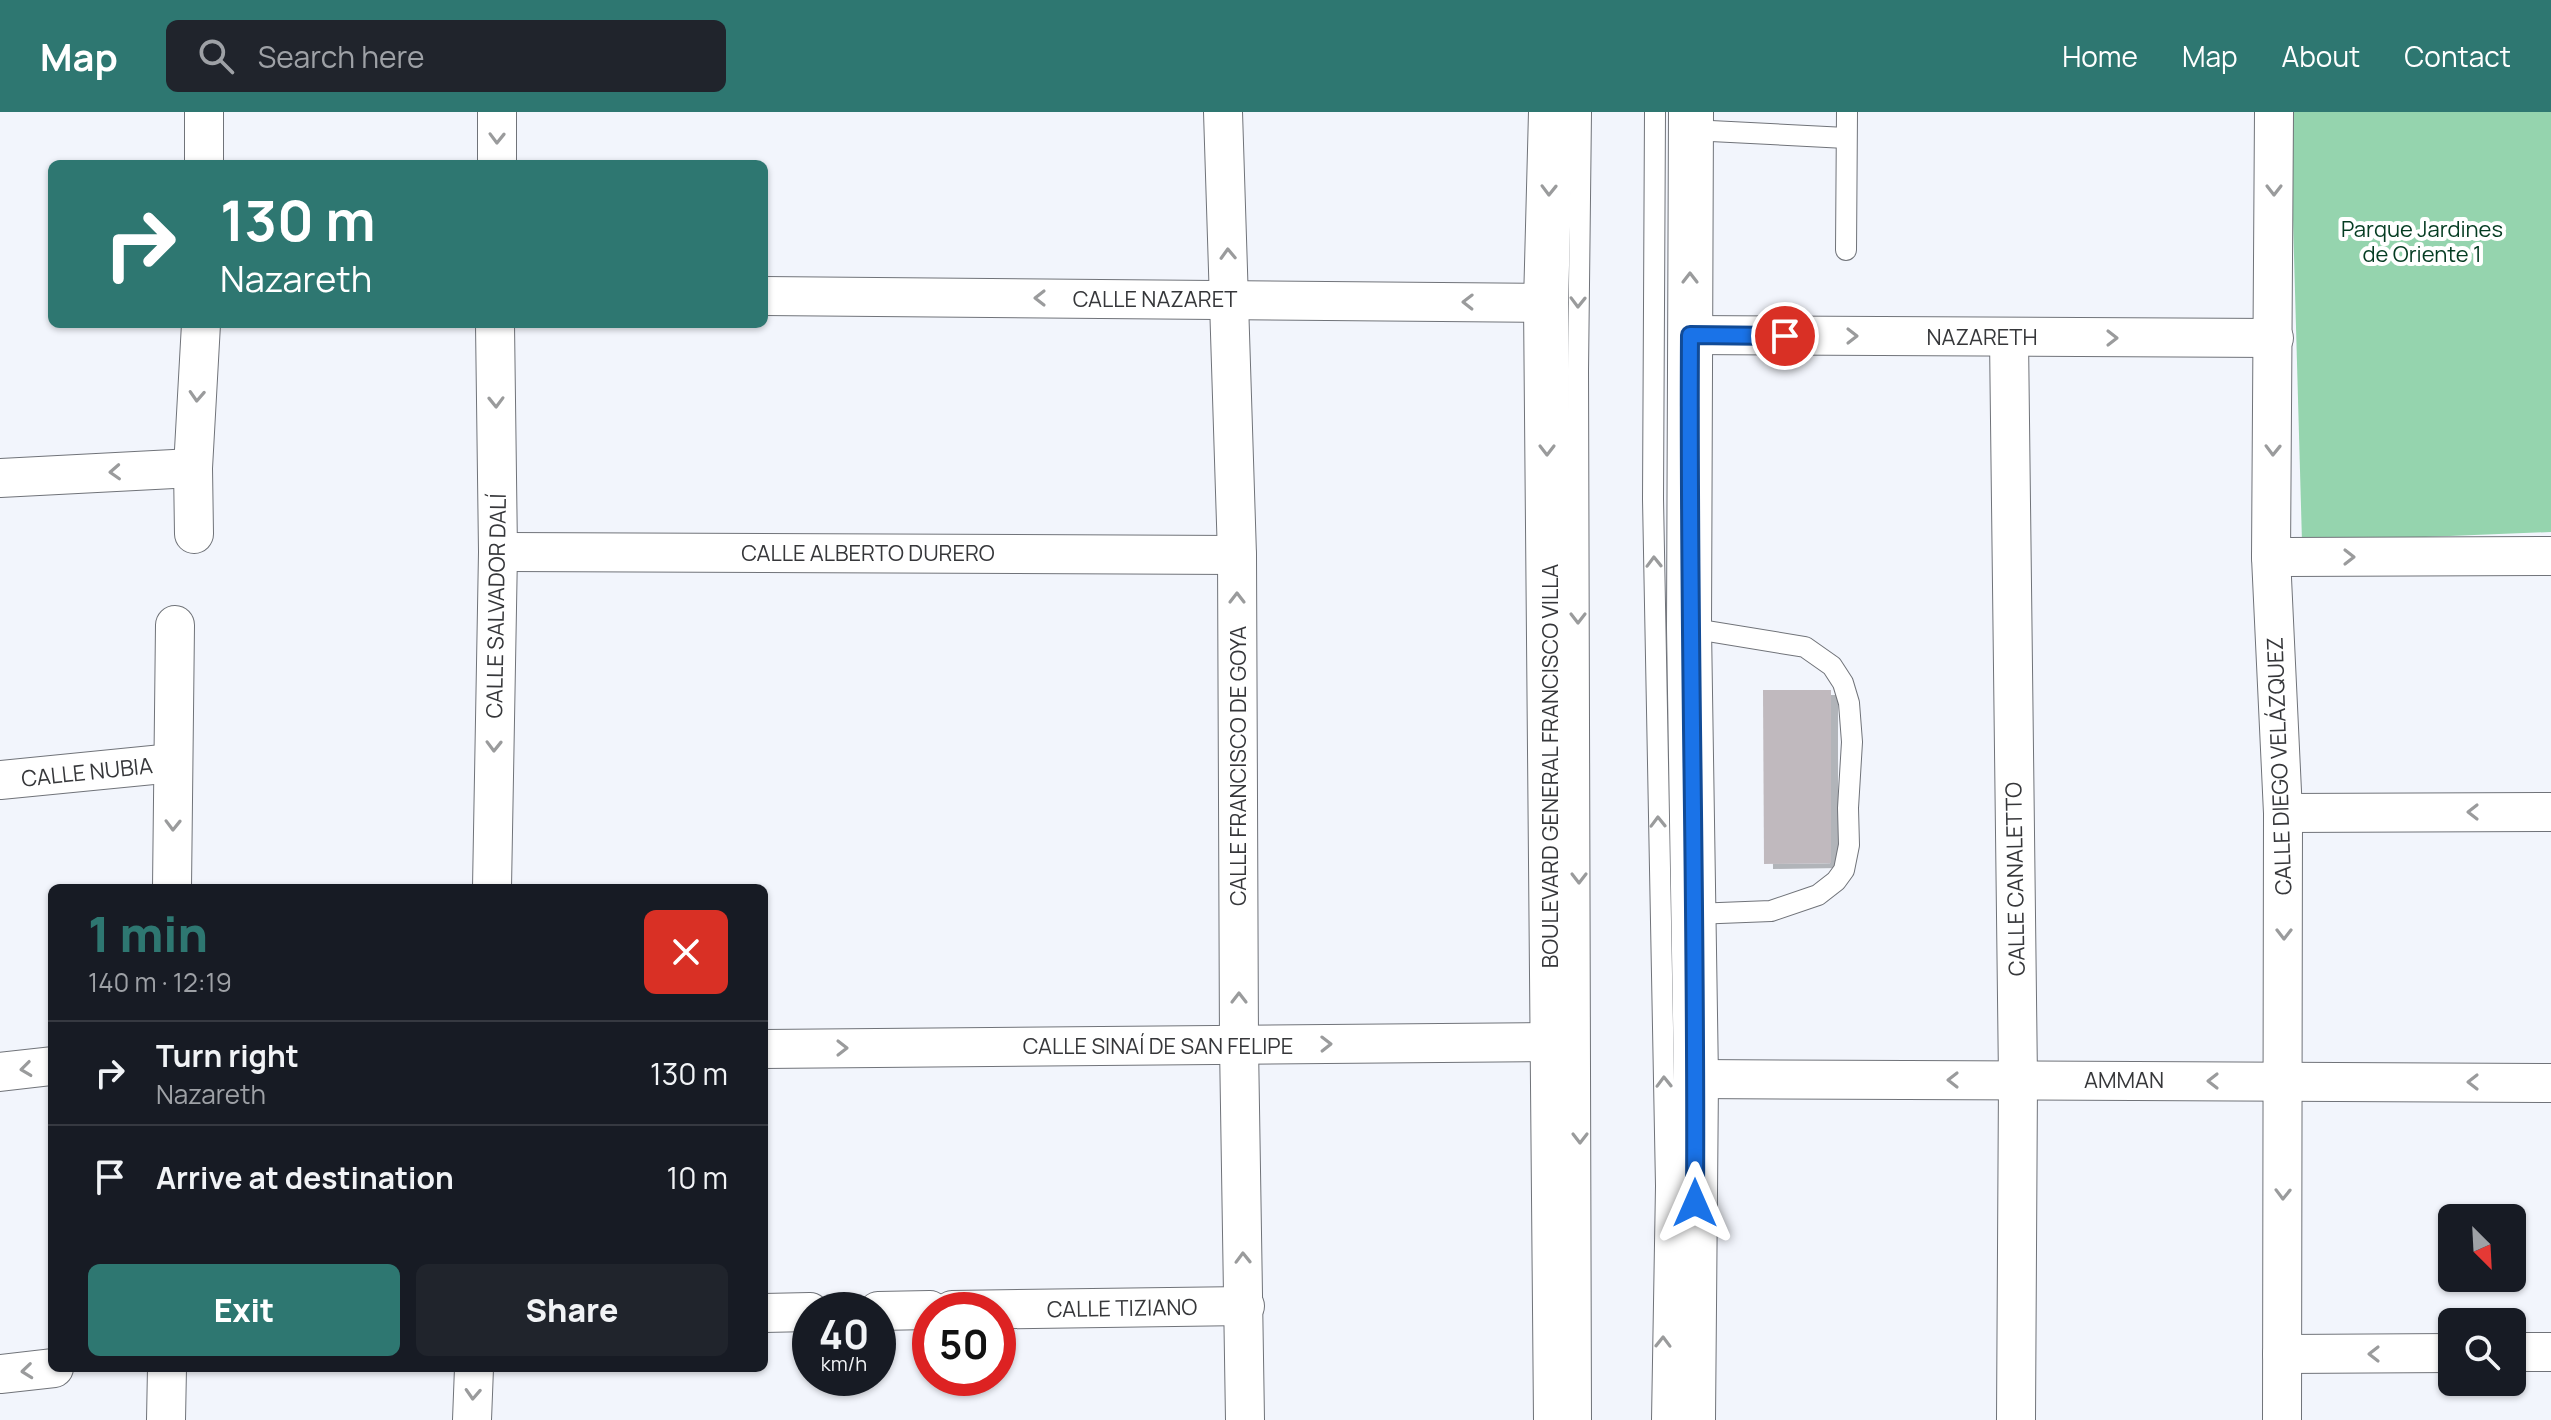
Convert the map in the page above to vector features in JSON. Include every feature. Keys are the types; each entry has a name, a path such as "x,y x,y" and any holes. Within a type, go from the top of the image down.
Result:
{"main road":[{"name":"BOULEVARD GENERAL FRANCISCO VILLA","path":"1551,112 1546,303 1556,1420"},
{"path":"1679,118 1690,335 1689,628 1696,1079 1693,1420"}],"street":[{"path":"204,112 204,160"},
{"path":"497,112 497,160"},
{"name":"CALLE FRANCISCO DE GOYA","path":"1223,112 1237,555 1239,1045 1245,1420"},
{"name":"CALLE DIEGO VELÁZQUEZ","path":"2274,112 2271,557 2283,813 2282,1420"},
{"name":"CALLE NAZARET","path":"768,296 1546,303"},
{"path":"194,534 193,468 201,328"},
{"name":"CALLE SALVADOR DALÍ","path":"492,884 498,552 495,328"},
{"name":"NAZARETH","path":"1690,335 2274,338"},
{"name":"CALLE CANALETTO","path":"2009,338 2018,1080 2016,1420"},
{"path":"0,478 193,468"},
{"name":"CALLE ALBERTO DURERO","path":"498,552 1237,555"},
{"path":"2271,557 2551,556"},
{"path":"172,884 175,625"},
{"name":"CALLE NUBIA","path":"0,780 173,763"},
{"path":"2283,813 2551,812"},
{"name":"CALLE SINAÍ DE SAN FELIPE","path":"768,1049 1552,1042"},
{"path":"0,1072 48,1066"},
{"name":"AMMAN","path":"1696,1079 2551,1083"},
{"name":"CALLE TIZIANO","path":"1016,1309 1245,1306"},
{"path":"768,1313 792,1312"},
{"path":"2526,1352 2551,1352"},
{"path":"2282,1354 2438,1353"},
{"path":"0,1374 48,1369"},
{"path":"166,1420 167,1372"},
{"path":"472,1420 474,1372"}],"lane":[{"path":"1581,112 1578,371 1581,1420"},
{"path":"1846,250 1847,112"},
{"path":"1662,1420 1666,1186 1653,499 1679,118 1846,138"},
{"path":"1689,628 1805,647 1832,666 1843,683 1849,703 1852,742 1849,845 1844,870 1836,881 1818,895 1771,911 1694,914"}],"green space":[{"name":"Parque Jardines de Oriente 1","path":"2290,112 2551,112 2551,532 2302,542"}],"building":[{"path":"1763,690 1831,690 1831,863 1764,864"}],"route":[{"path":"1695,1203 1689,628 1690,335 1785,336"}]}
